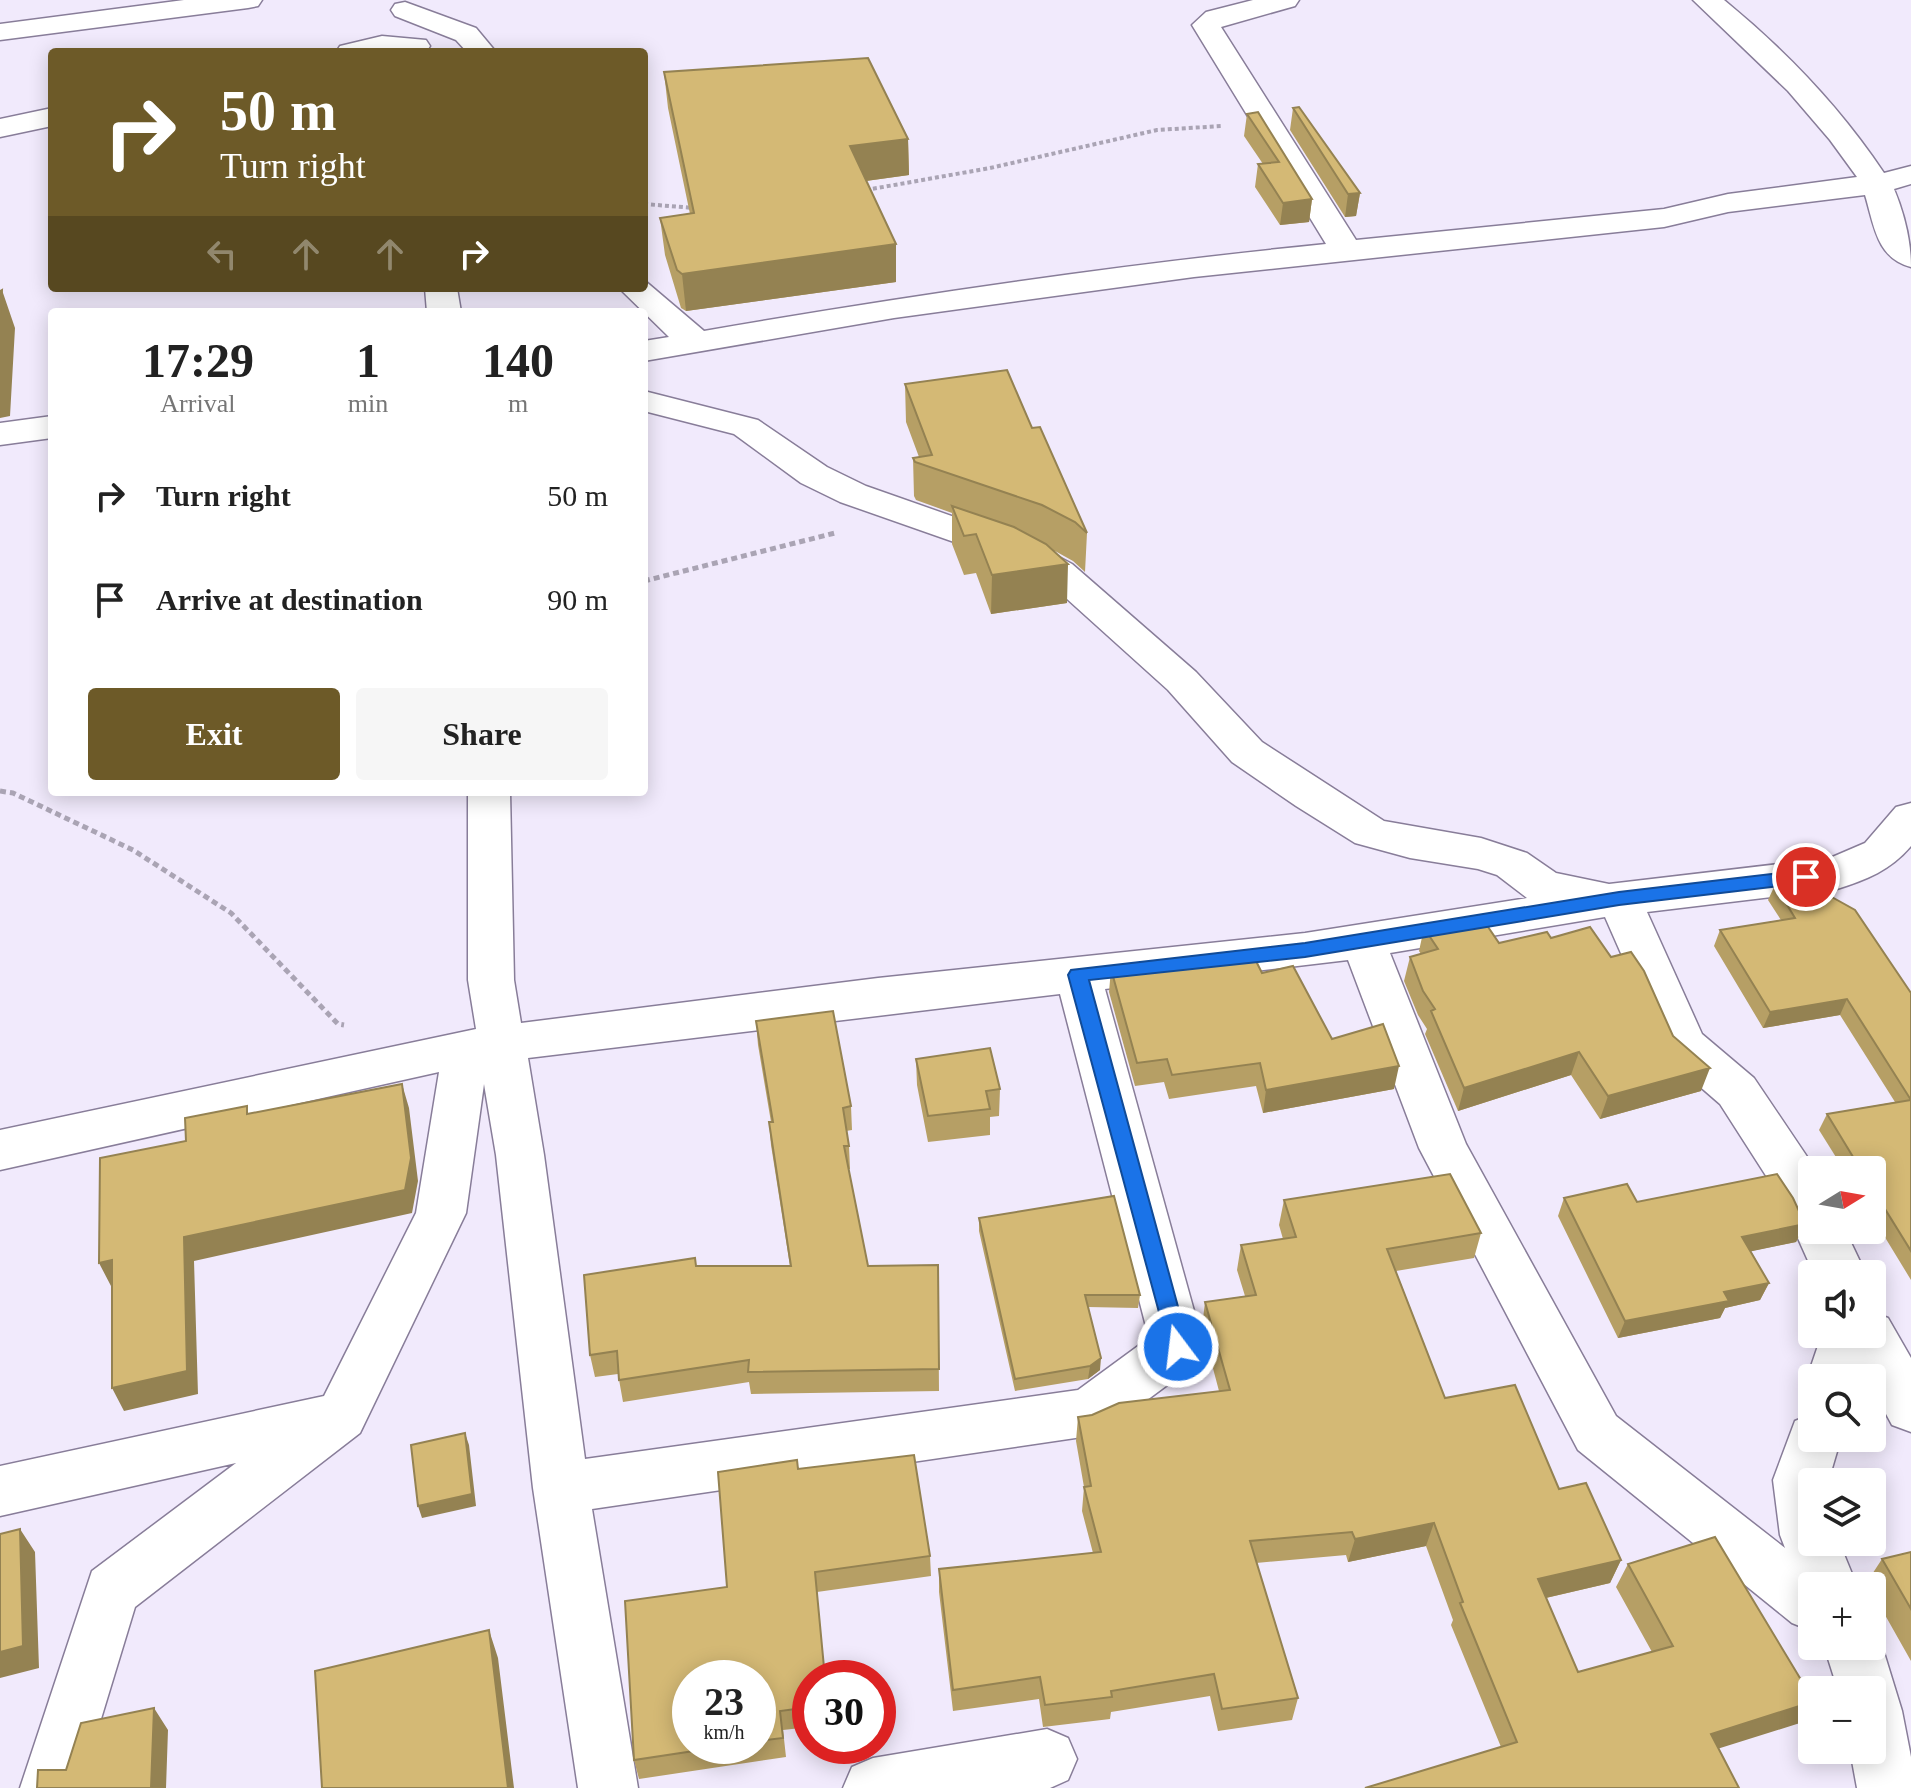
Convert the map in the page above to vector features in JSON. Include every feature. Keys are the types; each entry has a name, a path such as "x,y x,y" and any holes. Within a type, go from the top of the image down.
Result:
{"street":[{"path":"0,32 248,0"},
{"path":"1285,0 1216,18 1206,25 1347,251"},
{"path":"1707,0 1814,102 1877,184 1893,244 1911,257"},
{"path":"405,5 417,48"},
{"path":"405,5 466,34 478,48"},
{"path":"366,48 382,44 410,48"},
{"path":"0,128 48,118"},
{"path":"648,350 894,308 1194,267 1664,218 1728,203 1877,184 1911,175"},
{"path":"639,292 667,319 699,343"},
{"path":"648,402 746,427 814,475 853,494 1027,555 1059,572 1182,681 1247,752 1370,832 1410,843 1481,854 1512,864 1544,887 1619,899"},
{"path":"0,434 48,428"},
{"path":"50,1788 112,1590 341,1416 441,1213 484,1046 491,980 489,796"},
{"path":"0,1150 484,1046 878,996 1363,941 1619,899 1837,873 1896,857 1911,818"},
{"path":"1619,899 1684,1045 1737,1091 1798,1183"},
{"path":"1363,941 1443,1148 1597,1433 1798,1593"},
{"path":"561,1488 1089,1412 1178,1347 1078,975"},
{"path":"484,1046 520,1155 561,1488 608,1788"},
{"path":"1878,1348 1911,1408"},
{"path":"0,1491 341,1416"},
{"path":"1809,1452 1800,1480 1808,1535 1823,1572"},
{"path":"873,1788 1047,1759"},
{"path":"1882,1764 1887,1788"}],"path":[{"path":"859,191 990,168 1157,130 1267,123"},
{"path":"648,204 707,209"},
{"path":"648,580 910,513"},
{"path":"0,791 13,793 133,850 231,913 338,1024 353,1027"}],"building":[{"path":"868,58 908,139 850,146 896,244 682,274 677,270 660,218 694,213 664,72"},
{"path":"1299,107 1360,193 1348,194 1293,108"},
{"path":"1258,112 1312,199 1283,203 1258,164 1279,162 1247,114"},
{"path":"1007,370 1032,428 1040,427 1087,533 1075,522 1042,505 915,462 913,458 932,455 905,384"},
{"path":"952,506 1014,527 1046,544 1068,564 992,575 976,534 964,536"},
{"path":"1803,881 1855,910 1911,993 1911,1100 1847,999 1770,1012 1720,930 1795,918 1775,885"},
{"path":"1482,918 1499,943 1547,932 1551,938 1590,927 1611,957 1631,952 1644,971 1673,1036 1710,1068 1608,1096 1579,1052 1464,1088 1431,1011 1435,1009 1423,991 1410,957 1438,949 1424,928"},
{"path":"1251,951 1262,973 1293,966 1332,1039 1383,1024 1399,1066 1266,1090 1260,1063 1172,1075 1167,1059 1137,1063 1111,969"},
{"path":"833,1011 851,1106 843,1108 849,1146 844,1146 868,1266 938,1265 939,1369 748,1372 749,1360 619,1380 617,1351 590,1355 584,1275 695,1258 696,1266 791,1266 769,1122 773,1122 756,1021"},
{"path":"990,1048 1000,1089 986,1091 990,1109 928,1116 916,1059"},
{"path":"402,1084 411,1158 405,1190 184,1237 187,1371 112,1388 112,1260 99,1263 100,1158 186,1141 185,1118 247,1106 247,1114"},
{"path":"1911,1100 1911,1251 1886,1211 1886,1156 1852,1156 1827,1114"},
{"path":"1450,1174 1481,1233 1387,1249 1445,1398 1515,1385 1559,1489 1586,1483 1621,1560 1538,1579 1578,1672 1673,1646 1628,1564 1715,1537 1799,1676 1798,1706 1711,1734 1739,1788 1365,1788 1517,1742 1460,1603 1463,1602 1434,1523 1355,1539 1352,1532 1250,1541 1298,1698 1222,1709 1214,1674 1111,1691 1112,1697 1045,1705 1040,1677 953,1690 939,1569 1101,1552 1084,1487 1091,1486 1078,1417 1092,1415 1119,1403 1230,1390 1205,1302 1256,1295 1241,1245 1296,1237 1284,1200"},
{"path":"1777,1174 1798,1209 1798,1225 1742,1237 1769,1283 1724,1292 1729,1301 1625,1321 1564,1198 1627,1184 1637,1202"},
{"path":"1114,1196 1140,1295 1085,1295 1101,1358 1090,1366 1015,1379 979,1218"},
{"path":"465,1433 472,1494 418,1506 411,1445"},
{"path":"914,1455 930,1556 815,1572 823,1660 792,1660 792,1709 780,1711 783,1738 776,1739 776,1660 672,1660 672,1754 634,1760 625,1601 727,1587 718,1472 797,1460 798,1469"},
{"path":"20,1529 23,1646 0,1652 0,1534"},
{"path":"1911,1552 1911,1609 1882,1559"},
{"path":"489,1630 508,1788 322,1788 315,1671"},
{"path":"154,1708 151,1788 37,1788 38,1770 66,1770 81,1723"}],"route":[{"path":"1178,1347 1078,975 1305,950 1619,899 1806,877"}]}
